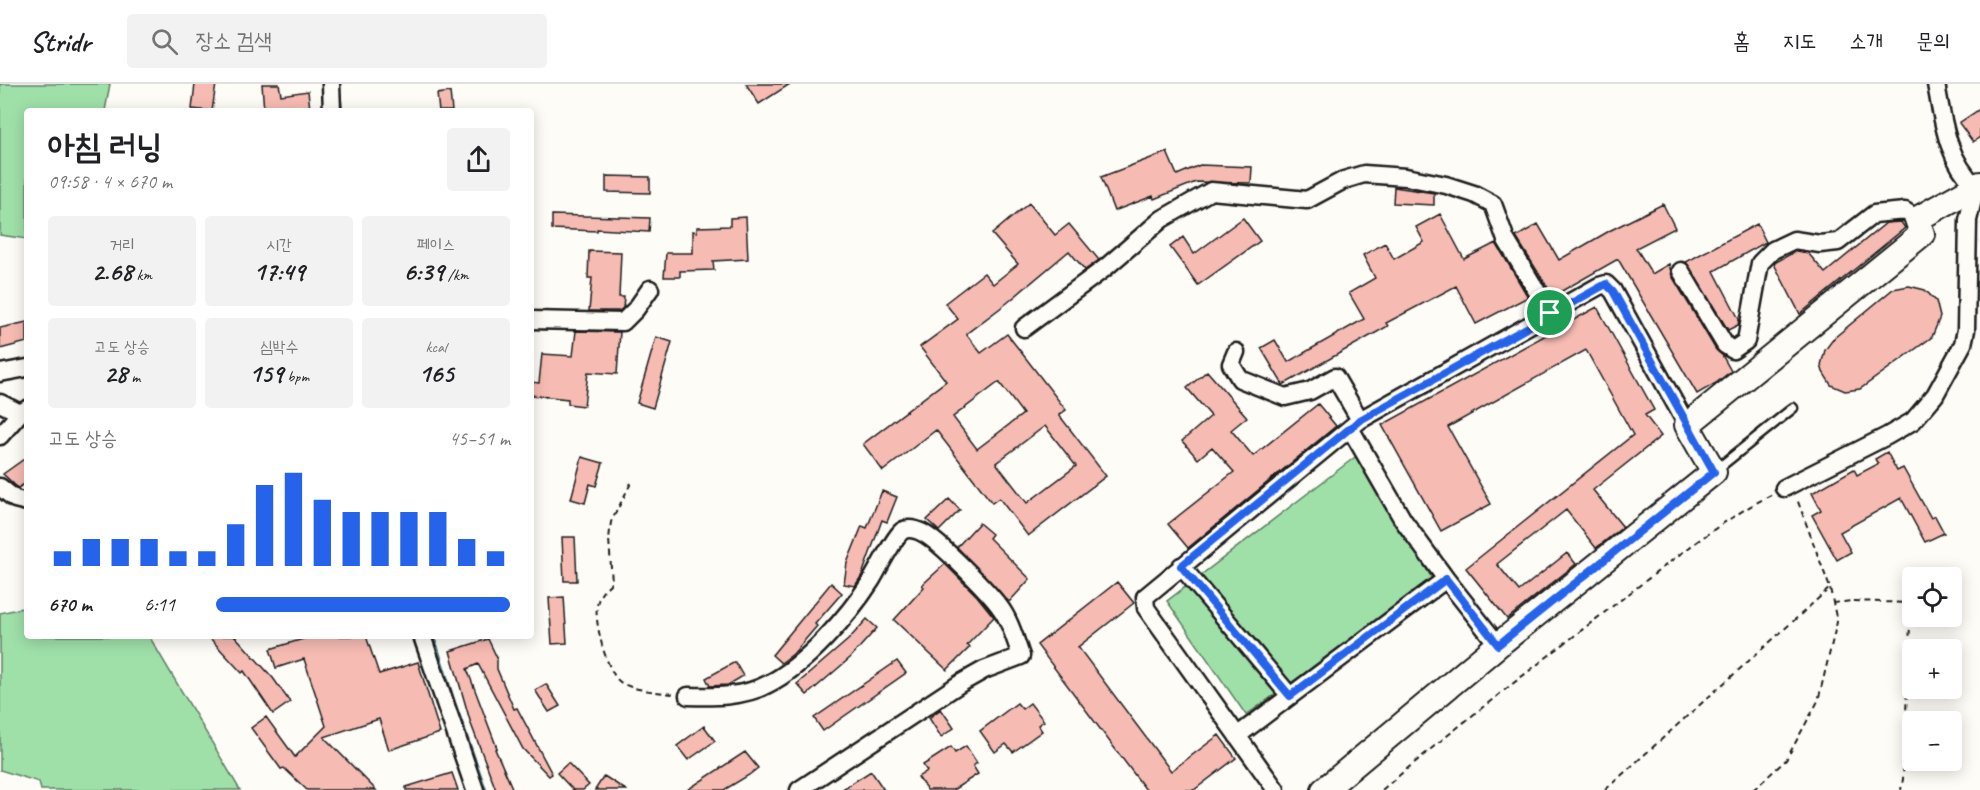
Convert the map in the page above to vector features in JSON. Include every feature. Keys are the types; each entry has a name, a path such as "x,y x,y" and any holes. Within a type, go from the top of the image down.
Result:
{"street":[{"path":"331,84 332,108"},
{"path":"1936,84 1945,132 1953,159 1965,176 1978,185"},
{"path":"1024,328 1105,268 1162,219 1211,191 1307,200 1344,180 1364,174 1406,177 1446,184 1493,204 1506,240 1550,313"},
{"path":"1917,219 1978,185"},
{"path":"1788,487 1887,436 1913,420 1935,395 1963,344 1966,330 1968,220 1978,185"},
{"path":"1681,271 1725,345 1733,350 1746,341 1760,263 1773,250 1794,240 1820,243 1838,242 1874,214 1905,211 1917,219 1922,234 1687,425"},
{"path":"1276,790 1146,608 1145,597 1355,424 1550,313 1606,284 1613,291 1714,472 1498,645 1324,790"},
{"path":"534,320 623,322 636,309 650,289"},
{"path":"1236,352 1231,364 1240,379 1285,397 1310,392 1335,377 1355,424 1403,520 1498,645"},
{"path":"0,373 24,369"},
{"path":"0,403 24,411 0,436"},
{"path":"0,487 15,499 24,501"},
{"path":"688,696 710,697 747,692 768,685 816,647 838,623 866,589 896,537 903,530 913,529 930,538 1000,606 1021,656 984,670 961,683 800,790"},
{"path":"1181,566 1290,696"},
{"path":"1237,736 1446,579"},
{"path":"423,639 475,790"}],"lane":[{"path":"1714,472 1793,408"}],"path":[{"path":"631,483 611,522 609,540 612,582 602,591 597,603 602,642 609,668 619,682 640,689 688,696"},
{"path":"1382,790 1520,678 1685,551 1744,509 1788,487 1830,588 1837,622 1818,701 1786,760 1753,790"},
{"path":"1605,790 1830,588"},
{"path":"1833,603 1852,601 1911,603 1901,790"}],"green space":[{"path":"0,84 110,84 106,108 24,108 24,239 0,235"},
{"path":"1359,454 1434,582 1246,715 1167,601"},
{"path":"24,608 24,639 151,639 240,790 41,790 39,782 0,770 0,613"}],"building":[{"path":"195,84 216,84 212,108 192,108"},
{"path":"262,84 279,84 281,95 308,91 310,108 264,108"},
{"path":"746,84 790,84 759,104"},
{"path":"450,92 452,108 439,108 437,94"},
{"path":"1980,109 1980,137 1973,142 1959,123"},
{"path":"1167,152 1177,175 1200,165 1252,167 1251,183 1196,182 1154,199 1153,196 1114,211 1101,177"},
{"path":"606,176 650,177 650,193 606,192"},
{"path":"1394,187 1434,193 1434,205 1393,203"},
{"path":"1029,203 1055,235 1069,224 1099,260 1085,270 1069,251 966,334 981,353 1007,334 1066,410 1059,415 1106,476 1028,536 999,498 992,503 936,430 883,471 863,444 946,381 920,347 958,319 945,303 984,273 993,284 1018,264 992,234","holes":["999,382 1023,414 977,449 953,417","1045,426 1076,466 1027,503 996,463"]},
{"path":"1663,204 1675,228 1636,248 1652,274 1669,264 1672,276 1731,371 1697,394 1618,259 1553,296 1516,237 1538,224 1559,260"},
{"path":"1440,214 1464,259 1496,243 1528,297 1476,324 1456,286 1386,323 1388,326 1283,385 1261,348 1275,340 1288,362 1364,319 1349,293 1375,278 1363,255 1385,243 1394,259 1424,242 1416,227"},
{"path":"552,215 650,218 649,232 552,229"},
{"path":"746,217 748,259 713,261 714,270 680,271 680,277 664,277 666,253 693,253 693,231 697,232 697,227 730,226 730,218"},
{"path":"1243,218 1260,241 1198,285 1170,247 1183,237 1194,254"},
{"path":"1901,222 1905,228 1800,314 1774,264 1776,262 1796,251 1808,253 1825,273 1886,223"},
{"path":"1757,224 1766,242 1714,271 1739,319 1738,325 1728,330 1686,262"},
{"path":"589,251 621,252 619,297 624,297 623,308 619,311 589,311 592,278 588,278"},
{"path":"1909,286 1925,290 1936,301 1940,317 1932,337 1860,389 1845,391 1831,385 1821,365 1825,350 1834,338 1893,289"},
{"path":"1597,307 1654,410 1645,415 1661,436 1593,490 1623,527 1596,548 1566,510 1497,564 1519,591 1567,553 1576,564 1507,619 1466,568 1633,435 1586,350 1448,427 1491,504 1441,531 1382,425"},
{"path":"24,323 24,343 0,349 0,328"},
{"path":"576,331 620,332 617,374 588,372 584,406 568,404 568,399 534,395 534,382 539,383 542,354 573,356"},
{"path":"656,337 672,342 653,408 637,403"},
{"path":"1207,371 1247,417 1231,430 1253,456 1318,404 1336,426 1188,548 1168,524 1234,472 1212,447 1198,459 1182,441 1211,416 1187,388"},
{"path":"1887,452 1897,471 1903,468 1931,518 1935,516 1944,533 1925,542 1901,498 1840,532 1851,552 1837,560 1812,515 1821,510 1812,493 1854,469 1857,475 1878,464 1875,459"},
{"path":"582,457 603,463 596,486 590,484 585,503 571,499"},
{"path":"24,459 24,484 18,488 3,474"},
{"path":"882,491 897,497 887,522 882,520 862,575 855,586 844,584 847,563 862,526 867,528"},
{"path":"949,499 960,510 939,531 927,520"},
{"path":"979,523 992,534 989,538 1030,579 1010,601 957,547"},
{"path":"562,537 575,537 577,581 564,581"},
{"path":"945,564 994,617 967,645 970,647 947,670 894,620 924,587 922,585"},
{"path":"1117,582 1134,603 1078,647 1171,771 1219,735 1236,758 1194,790 1146,790 1037,645"},
{"path":"831,583 842,593 793,654 781,663 772,655"},
{"path":"564,597 567,643 552,644 549,598"},
{"path":"867,619 877,628 850,658 807,695 797,684 848,640"},
{"path":"211,639 238,639 273,678 290,702 273,714 244,671 242,673"},
{"path":"303,639 367,639 379,674 418,662 440,733 389,750 379,719 324,737 376,790 307,790 284,768 281,769 251,728 266,717 295,757 326,726 304,659 276,668 270,649"},
{"path":"488,639 497,658 497,669 514,709 517,708 552,774 549,776 523,749 478,664 467,669 497,748 495,749 513,790 496,790 471,724 450,651"},
{"path":"897,661 906,673 823,731 814,718"},
{"path":"735,662 743,676 728,685 710,686 706,678"},
{"path":"546,684 560,706 549,712 535,690"},
{"path":"1017,703 1022,709 1030,703 1044,721 1038,725 1042,731 1013,752 1006,744 995,752 980,731"},
{"path":"941,709 954,728 941,737 929,718"},
{"path":"704,726 715,741 688,760 677,746"},
{"path":"966,746 977,763 973,766 978,774 953,790 927,790 918,777 927,771 923,765 951,747 955,753"},
{"path":"745,752 758,768 749,775 724,790 687,790"},
{"path":"568,763 589,785 583,790 573,790 557,773"},
{"path":"871,771 884,790 841,790"},
{"path":"452,773 458,790 406,790 406,787"},
{"path":"604,776 626,790 595,790"}],"waterway":[{"path":"339,93 341,108"},
{"path":"434,639 485,790"}],"route":[{"path":"1606,284 1613,291 1714,472 1498,645 1446,579 1290,696 1181,566 1360,420 1550,313 1606,284"}]}
